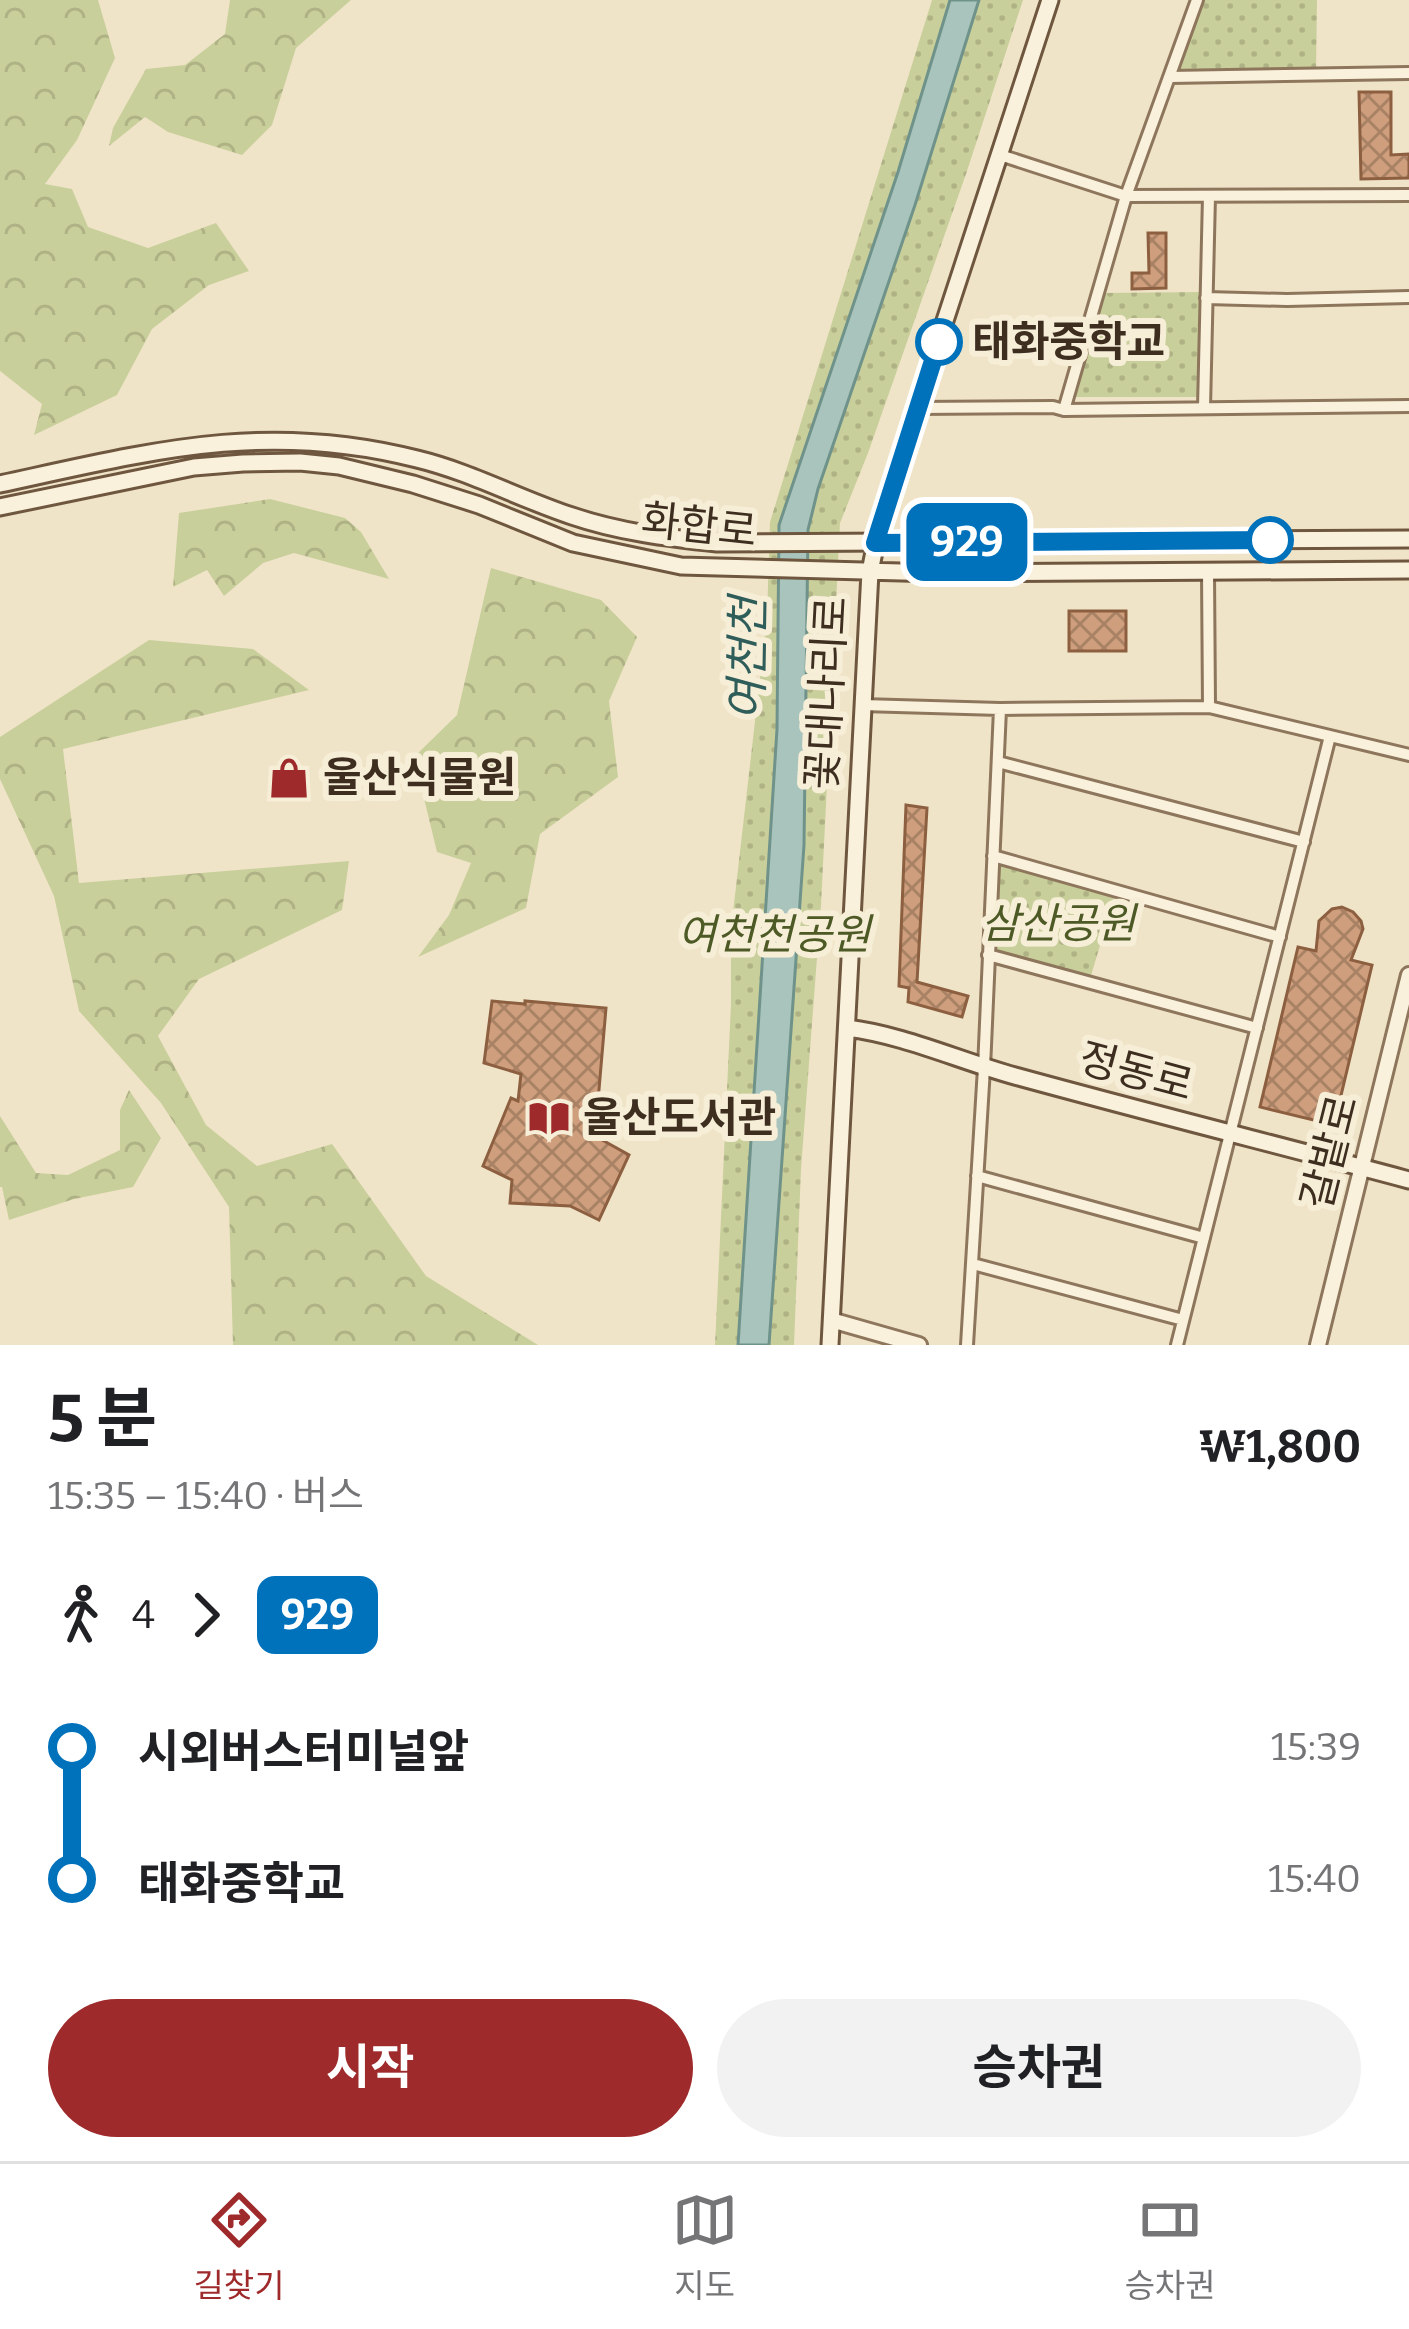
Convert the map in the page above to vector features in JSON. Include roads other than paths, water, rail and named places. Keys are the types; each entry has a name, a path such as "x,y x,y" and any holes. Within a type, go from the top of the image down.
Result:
{"main road":[{"name":"꽃대나리로","path":"830,1345 870,572 917,408 1050,0"},
{"name":"화합로","path":"0,484 193,445 301,440 421,459 611,527 684,539 750,544 1409,538"},
{"name":"화합로","path":"0,507 194,467 300,462 339,466 432,489 545,533 607,552 681,566 842,572 1409,570"},
{"name":"정동로","path":"847,1028 1409,1180"}],"street":[{"path":"1064,410 1126,196 1198,0"},
{"path":"1170,76 1409,74"},
{"path":"1000,155 1126,196 1409,195"},
{"path":"1204,408 1209,196"},
{"path":"1206,298 1409,297"},
{"path":"917,408 1409,406"},
{"path":"1208,572 1209,707"},
{"path":"862,705 1209,707 1409,755"},
{"path":"967,1345 1000,709"},
{"path":"1177,1345 1330,736"},
{"path":"998,762 1304,842"},
{"path":"993,856 1280,937"},
{"path":"988,955 1257,1028"},
{"name":"갈밭로","path":"1318,1345 1409,975"},
{"path":"977,1175 1204,1238"},
{"path":"973,1264 1184,1320"},
{"path":"831,1320 920,1345"}],"water":[{"path":"950,0 979,0 808,530 804,845 769,1345 738,1345 777,729 779,525 898,172"}],"place":[{"name":"태화중학교","path":"939,342"},
{"name":"울산식물원","path":"289,778"},
{"name":"울산도서관","path":"549,1118"}],"water label":[{"name":"여천천","path":"748,659"}],"park label":[{"name":"삼산공원","path":"1058,924"},
{"name":"여천천공원","path":"774,935"}]}
